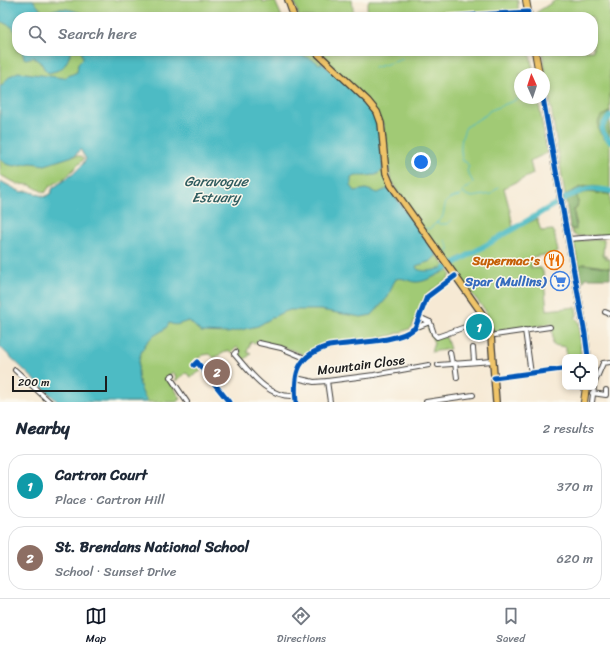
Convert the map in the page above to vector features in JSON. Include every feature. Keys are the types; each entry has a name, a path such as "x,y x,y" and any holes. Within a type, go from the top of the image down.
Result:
{"highway":[{"path":"526,0 529,12"},
{"path":"536,56 538,68"},
{"path":"544,104 588,354"},
{"path":"584,402 586,390"}],"main road":[{"path":"288,0 292,12"},
{"path":"320,56 368,101 377,112 381,123 386,173 391,185 449,269 477,306 488,327 491,336 496,402"}],"street":[{"path":"568,239 610,236"},
{"path":"415,328 429,296 455,276"},
{"path":"605,312 610,314"},
{"path":"419,317 430,322 434,334 437,337 468,326 471,333"},
{"path":"296,402 296,378 300,364 306,358 329,346 389,338 405,334 430,322"},
{"path":"495,335 550,326"},
{"path":"525,330 531,374"},
{"path":"259,343 281,348 306,358"},
{"path":"473,348 474,361"},
{"path":"236,352 234,354 262,384 274,393 295,396"},
{"path":"450,352 457,378"},
{"path":"438,365 474,361 493,361"},
{"path":"194,365 197,362 229,402"},
{"path":"598,375 603,363 610,362"},
{"name":"Mountain Close","path":"296,378 314,382 327,381 374,375 429,365"},
{"path":"494,378 562,369"},
{"path":"15,370 50,402"},
{"path":"173,375 170,377 187,402"},
{"path":"327,381 330,402"},
{"path":"592,402 593,390"},
{"path":"592,393 606,395 606,390"},
{"path":"426,402 454,400 473,396"}],"green space":[{"name":"Garavogue Estuary","path":"0,0 275,1 280,12 12,12 12,56 316,56 325,66 357,93 378,125 384,172 389,188 451,274 449,278 426,295 412,327 409,329 377,339 337,343 304,355 282,346 263,343 259,339 255,343 251,342 247,352 251,354 244,360 237,347 231,353 229,350 214,358 210,354 203,355 192,363 195,368 199,367 201,371 191,377 186,373 176,381 176,377 173,372 167,377 181,399 176,402 125,402 0,181 21,192 28,191 45,197 51,193 53,188 73,174 86,159 80,149 76,155 73,156 81,156 84,159 66,177 49,187 45,193 30,185 18,184 0,175"},
{"path":"294,0 352,0 353,12 298,12"},
{"path":"369,0 518,0 518,11 502,12 368,12"},
{"path":"556,0 610,0 610,110 607,114 603,138 610,143 610,189 592,186 581,187 565,195 550,101 550,68 545,68 543,56 598,56 598,12 537,12"},
{"path":"323,56 530,56 533,68 514,68 514,104 539,104 547,153 530,161 533,174 504,188 513,228 482,247 460,257 449,265 398,193 390,177 383,124"},
{"path":"610,110 610,143 599,131 598,124 601,116 607,114"},
{"path":"592,186 597,190 610,192 610,194 589,192 577,195 578,205 574,210 576,230 570,228 565,195 581,187"},
{"path":"585,192 610,194 610,235 574,235 570,228 574,230 577,224 574,213 578,203 577,195"},
{"path":"537,219 541,231 553,230 558,252 532,257 531,268 541,268 543,272 547,310 576,307 577,316 575,317 579,322 581,354 566,354 566,347 553,345 552,322 550,324 494,333 485,310 451,268 516,228"},
{"path":"604,239 603,256 606,256 606,259 610,259 610,268 584,264 578,266 574,243 576,241"},
{"path":"584,264 610,268 610,278 586,278 584,281 579,279 578,266"},
{"path":"428,325 433,337 446,337 450,349 431,352 434,343 427,326"}],"water":[{"path":"0,0 33,0 40,9 45,12 12,12 12,27 2,22 0,23"},
{"path":"58,9 77,12 49,12"},
{"path":"23,56 69,56 66,64 61,69 48,73 41,63 33,57 26,59"},
{"name":"Garavogue Estuary","path":"82,56 303,56 319,64 322,63 366,101 372,108 378,120 383,170 376,175 355,176 351,178 351,186 355,191 366,189 378,193 389,188 437,255 431,261 416,266 417,269 427,271 445,267 447,270 419,282 401,278 396,279 388,297 372,315 361,317 320,310 290,310 279,314 258,326 228,333 201,332 189,321 176,325 169,323 166,328 150,339 141,353 138,370 139,379 141,388 148,402 58,402 0,347 0,181 21,192 28,191 45,197 51,193 53,188 73,174 86,159 80,149 76,155 45,165 31,163 14,166 6,164 0,158 0,87 10,76 18,72 64,78 77,72 78,64 83,59"}],"waterway":[{"path":"374,68 403,59"},
{"path":"425,228 429,229 442,218 447,201 454,197 460,196 465,188 468,188 473,182 467,171 469,166 463,161 461,152 462,139 466,127 487,114 489,111 514,101"},
{"path":"610,116 602,128 604,134 610,141"},
{"path":"463,194 472,197 491,194 498,187"},
{"path":"446,268 567,197 578,192 588,190 597,189 610,191"},
{"path":"437,222 439,224 447,224 452,220"},
{"path":"445,240 450,250 446,252 451,265"}],"cycle path":[{"path":"544,104 588,354"},
{"path":"296,402 295,391 297,373 304,360 310,354 329,346 374,341 397,337 407,333 415,328 427,297 455,276"},
{"path":"194,365 197,362 229,402"},
{"path":"494,378 562,369"}],"place":[{"name":"Supermac's","path":"554,260"},
{"name":"Spar (Mullins)","path":"560,281"},
{"name":"Cartron Court","path":"479,327"},
{"name":"St. Brendans National School","path":"217,372"}]}
